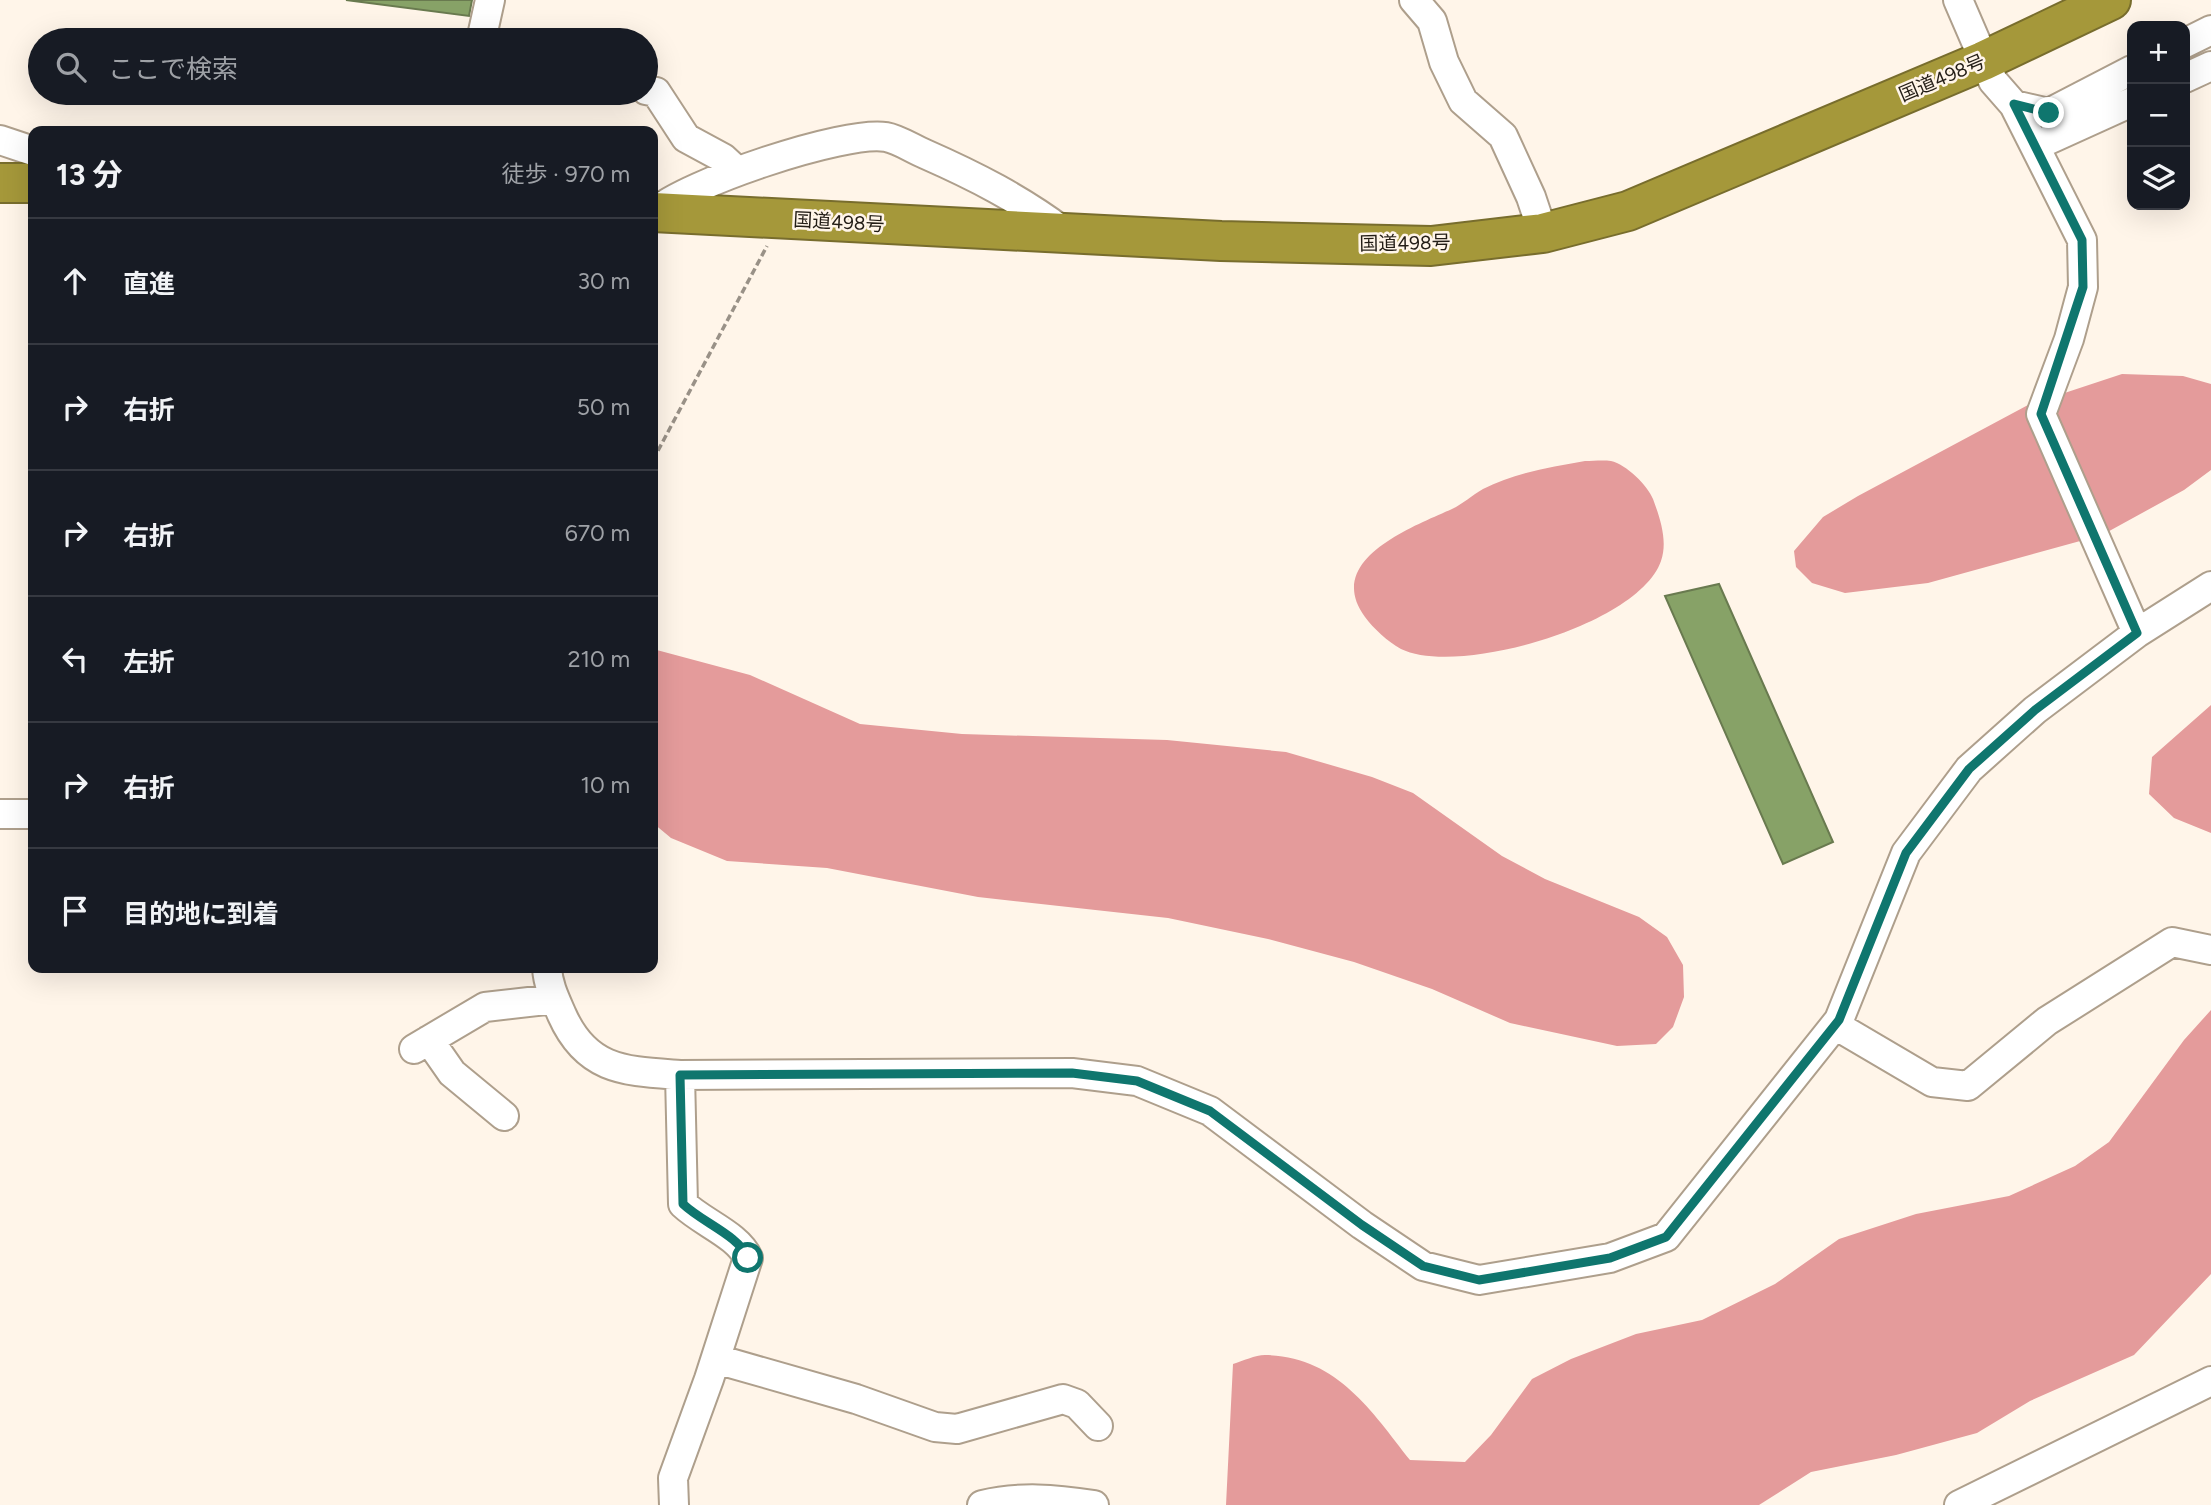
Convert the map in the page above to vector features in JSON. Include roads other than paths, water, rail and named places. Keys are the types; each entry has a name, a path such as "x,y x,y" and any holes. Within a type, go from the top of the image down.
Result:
{"highway":[{"name":"国道498号","path":"658,212 1220,241 1431,246 1543,233 1628,211 1983,61 2111,0"},
{"path":"0,183 28,183"}],"street":[{"path":"484,28 490,0"},
{"path":"1414,0 1432,21 1444,62 1463,101 1503,136 1531,197 1543,233"},
{"path":"1958,0 1993,81 2014,104 2082,240 2083,287 2041,414 2137,633"},
{"path":"2190,40 2211,30"},
{"path":"2190,76 2211,66"},
{"path":"2014,104 2049,113 2127,73"},
{"path":"658,95 687,138 723,158 737,172"},
{"path":"2035,146 2127,104"},
{"path":"658,209 682,194 737,172 836,142 886,137 969,173 1024,202 1063,232"},
{"path":"0,140 28,149"},
{"path":"547,973 548,983 570,1032 596,1060 623,1071 680,1075 1072,1073 1137,1081 1210,1111 1362,1225 1423,1266 1479,1280 1610,1258 1666,1237 1835,1025 1906,853 1969,769 2035,710 2137,633 2211,586"},
{"path":"0,814 28,814"},
{"path":"1835,1025 1932,1082 1968,1086 2047,1021 2172,942 2211,950"},
{"path":"504,1116 421,1045 485,1007 555,999"},
{"path":"674,1505 673,1478 716,1359 748,1258 742,1244 700,1220 683,1204 680,1075"},
{"path":"716,1359 856,1399 935,1427 957,1429 1063,1399 1077,1404 1098,1426"},
{"path":"1959,1505 2211,1381"},
{"path":"982,1505 1007,1499 1050,1499 1094,1505"}]}
